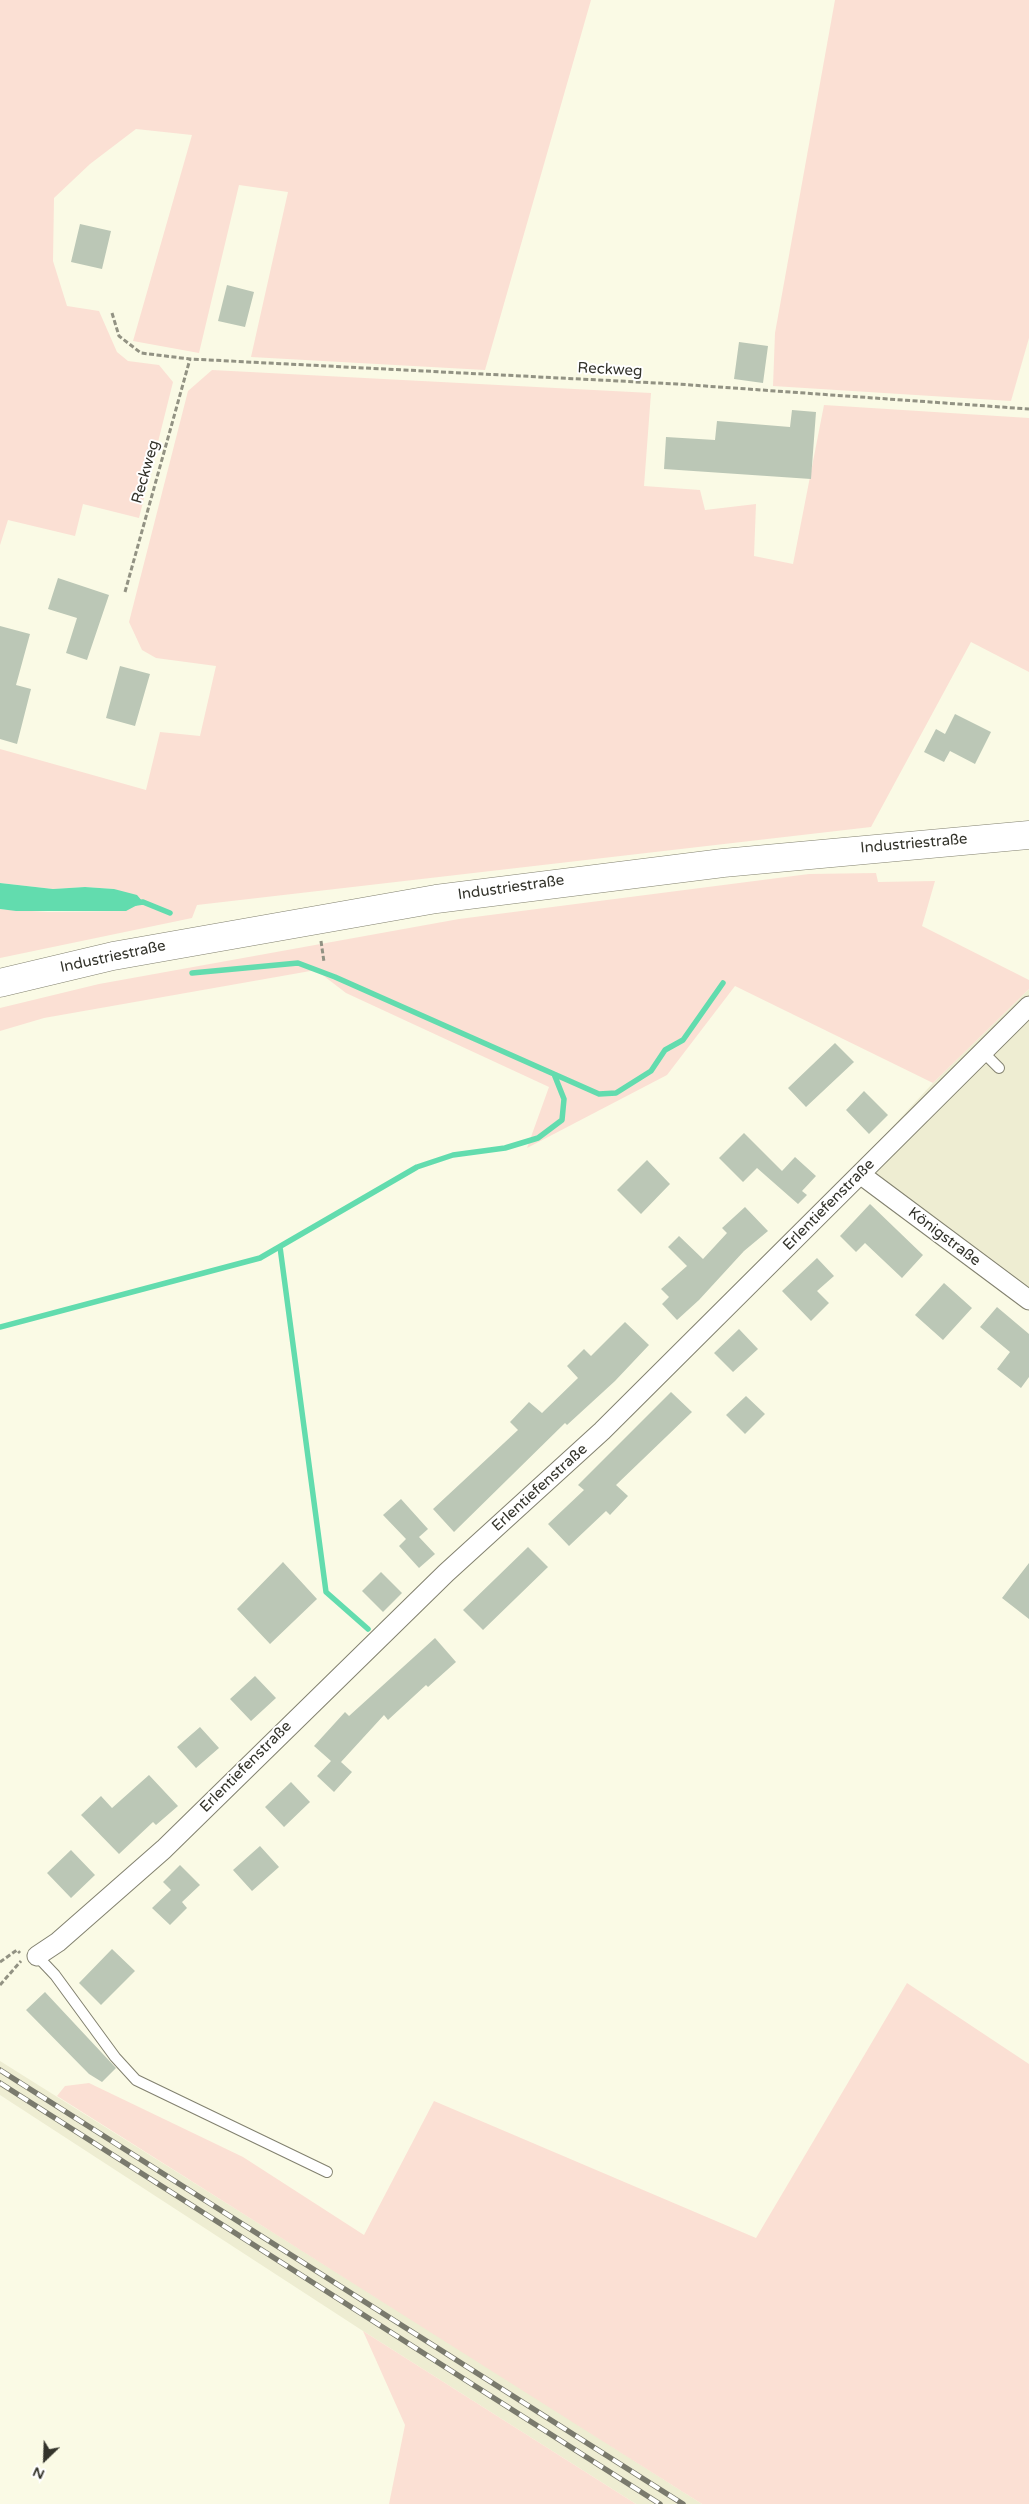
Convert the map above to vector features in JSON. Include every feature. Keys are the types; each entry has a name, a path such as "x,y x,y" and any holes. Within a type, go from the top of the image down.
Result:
{"street":[{"name":"Industriestraße","path":"0,983 112,956 436,898 723,863 1029,835"},
{"name":"Erlentiefenstraße","path":"37,1956 58,1942 164,1849 446,1573 602,1431 1029,1006"},
{"name":"Königstraße","path":"860,1174 1029,1300"}],"lane":[{"path":"983,1052 999,1068"},
{"path":"37,1956 55,1975 115,2058 136,2080 327,2172"}],"path":[{"name":"Reckweg","path":"112,312 119,336 140,353 190,359 677,384 1029,409"},
{"name":"Reckweg","path":"125,592 190,359"},
{"path":"0,1962 17,1950 27,1959 21,1961 0,1985"}],"shaded area":[{"path":"0,0 591,0 485,370 251,357 288,192 239,185 199,353 133,341 192,135 136,129 90,164 54,198 53,261 67,306 99,311 117,352 128,361 159,365 173,382 139,518 83,504 75,536 8,520 0,545"},
{"path":"835,0 1029,0 1029,338 1011,401 773,386 775,333"},
{"path":"212,370 651,393 644,486 700,490 705,510 756,504 754,556 793,564 824,405 1029,418 1029,672 971,642 871,827 197,905 192,918 0,958 0,909 48,912 126,911 114,889 85,887 53,889 0,883 0,749 146,790 160,732 200,736 216,666 156,658 142,650 129,622 188,391"},
{"path":"876,873 878,882 935,881 922,926 1029,980 1029,989 933,1083 735,986 667,1075 527,1148 549,1087 346,993 316,970 44,1018 0,1031 0,1008 99,984 459,919 809,874"},
{"path":"0,883 53,889 85,887 114,889 137,895 143,902 126,911 16,911 0,909"},
{"path":"1029,989 1029,1294 858,1164 933,1083"},
{"path":"907,1983 1029,2064 1029,2504 702,2504 57,2096 65,2086 89,2083 243,2157 364,2235 434,2101 756,2238"},
{"path":"0,2061 702,2504 636,2504 363,2331 0,2095"},
{"path":"363,2331 636,2504 389,2504 405,2425"}],"building":[{"path":"80,224 111,231 102,269 71,262"},
{"path":"227,285 254,292 245,327 218,321"},
{"path":"739,342 768,346 763,383 734,379"},
{"path":"792,410 816,412 811,479 664,469 666,437 715,440 717,421 790,427"},
{"path":"58,578 109,595 87,660 66,653 77,618 48,609"},
{"path":"0,626 30,634 16,685 31,689 17,744 0,739"},
{"path":"120,666 150,674 135,726 106,718"},
{"path":"955,714 991,732 975,764 950,751 944,762 924,752 936,729 945,734"},
{"path":"835,1043 854,1062 806,1107 788,1088"},
{"path":"864,1091 888,1115 869,1134 846,1110"},
{"path":"744,1133 782,1171 795,1157 816,1176 802,1191 807,1195 798,1204 757,1168 743,1182 719,1158"},
{"path":"647,1160 670,1184 641,1214 617,1190"},
{"path":"870,1204 923,1255 902,1278 865,1243 856,1252 840,1236"},
{"path":"745,1207 768,1231 744,1251 699,1300 677,1320 662,1304 669,1297 661,1289 687,1266 668,1247 679,1236 703,1259 727,1233 722,1228"},
{"path":"817,1258 834,1276 817,1291 829,1303 811,1321 782,1291"},
{"path":"944,1283 972,1308 943,1340 915,1315"},
{"path":"997,1307 1029,1334 1029,1377 1021,1388 997,1369 1010,1352 980,1327"},
{"path":"625,1322 649,1345 615,1381 567,1425 565,1423 454,1532 433,1509 518,1430 510,1422 529,1402 542,1413 578,1378 567,1366 584,1349 591,1356"},
{"path":"739,1329 758,1349 733,1372 714,1353"},
{"path":"671,1392 692,1412 616,1485 628,1496 610,1515 606,1511 569,1546 548,1524 584,1490 578,1485"},
{"path":"746,1396 765,1414 745,1434 726,1415"},
{"path":"401,1499 428,1529 419,1537 435,1554 419,1568 399,1546 406,1539 383,1515"},
{"path":"528,1547 548,1567 483,1630 463,1610"},
{"path":"283,1562 317,1599 270,1644 237,1609"},
{"path":"1029,1563 1029,1619 1002,1598"},
{"path":"381,1572 402,1593 383,1612 362,1591"},
{"path":"435,1638 456,1662 428,1687 426,1685 388,1720 384,1715 341,1762 352,1772 334,1792 317,1776 331,1761 314,1746 345,1712 349,1716"},
{"path":"255,1676 276,1698 251,1721 230,1699"},
{"path":"200,1727 219,1748 196,1768 177,1747"},
{"path":"149,1775 178,1806 156,1825 153,1822 119,1854 81,1815 101,1796 112,1808"},
{"path":"291,1782 310,1802 284,1827 265,1807"},
{"path":"260,1846 279,1867 252,1891 233,1870"},
{"path":"71,1850 95,1875 71,1898 47,1873"},
{"path":"180,1865 200,1885 182,1902 187,1908 170,1925 152,1908 171,1890 163,1882"},
{"path":"112,1949 135,1971 101,2005 79,1983"},
{"path":"45,1992 116,2068 102,2082 89,2074 26,2010"}],"waterway":[{"path":"136,903 143,902 170,913"},
{"path":"192,973 298,963 335,977 599,1094 616,1093 651,1071 665,1050 683,1040 723,983"},
{"path":"0,1327 260,1258 417,1167 453,1155 505,1148 538,1138 562,1120 564,1099 554,1074"},
{"path":"280,1247 326,1592 368,1629"}],"railway":[{"path":"0,2070 683,2504"},
{"path":"0,2083 660,2504"}]}
